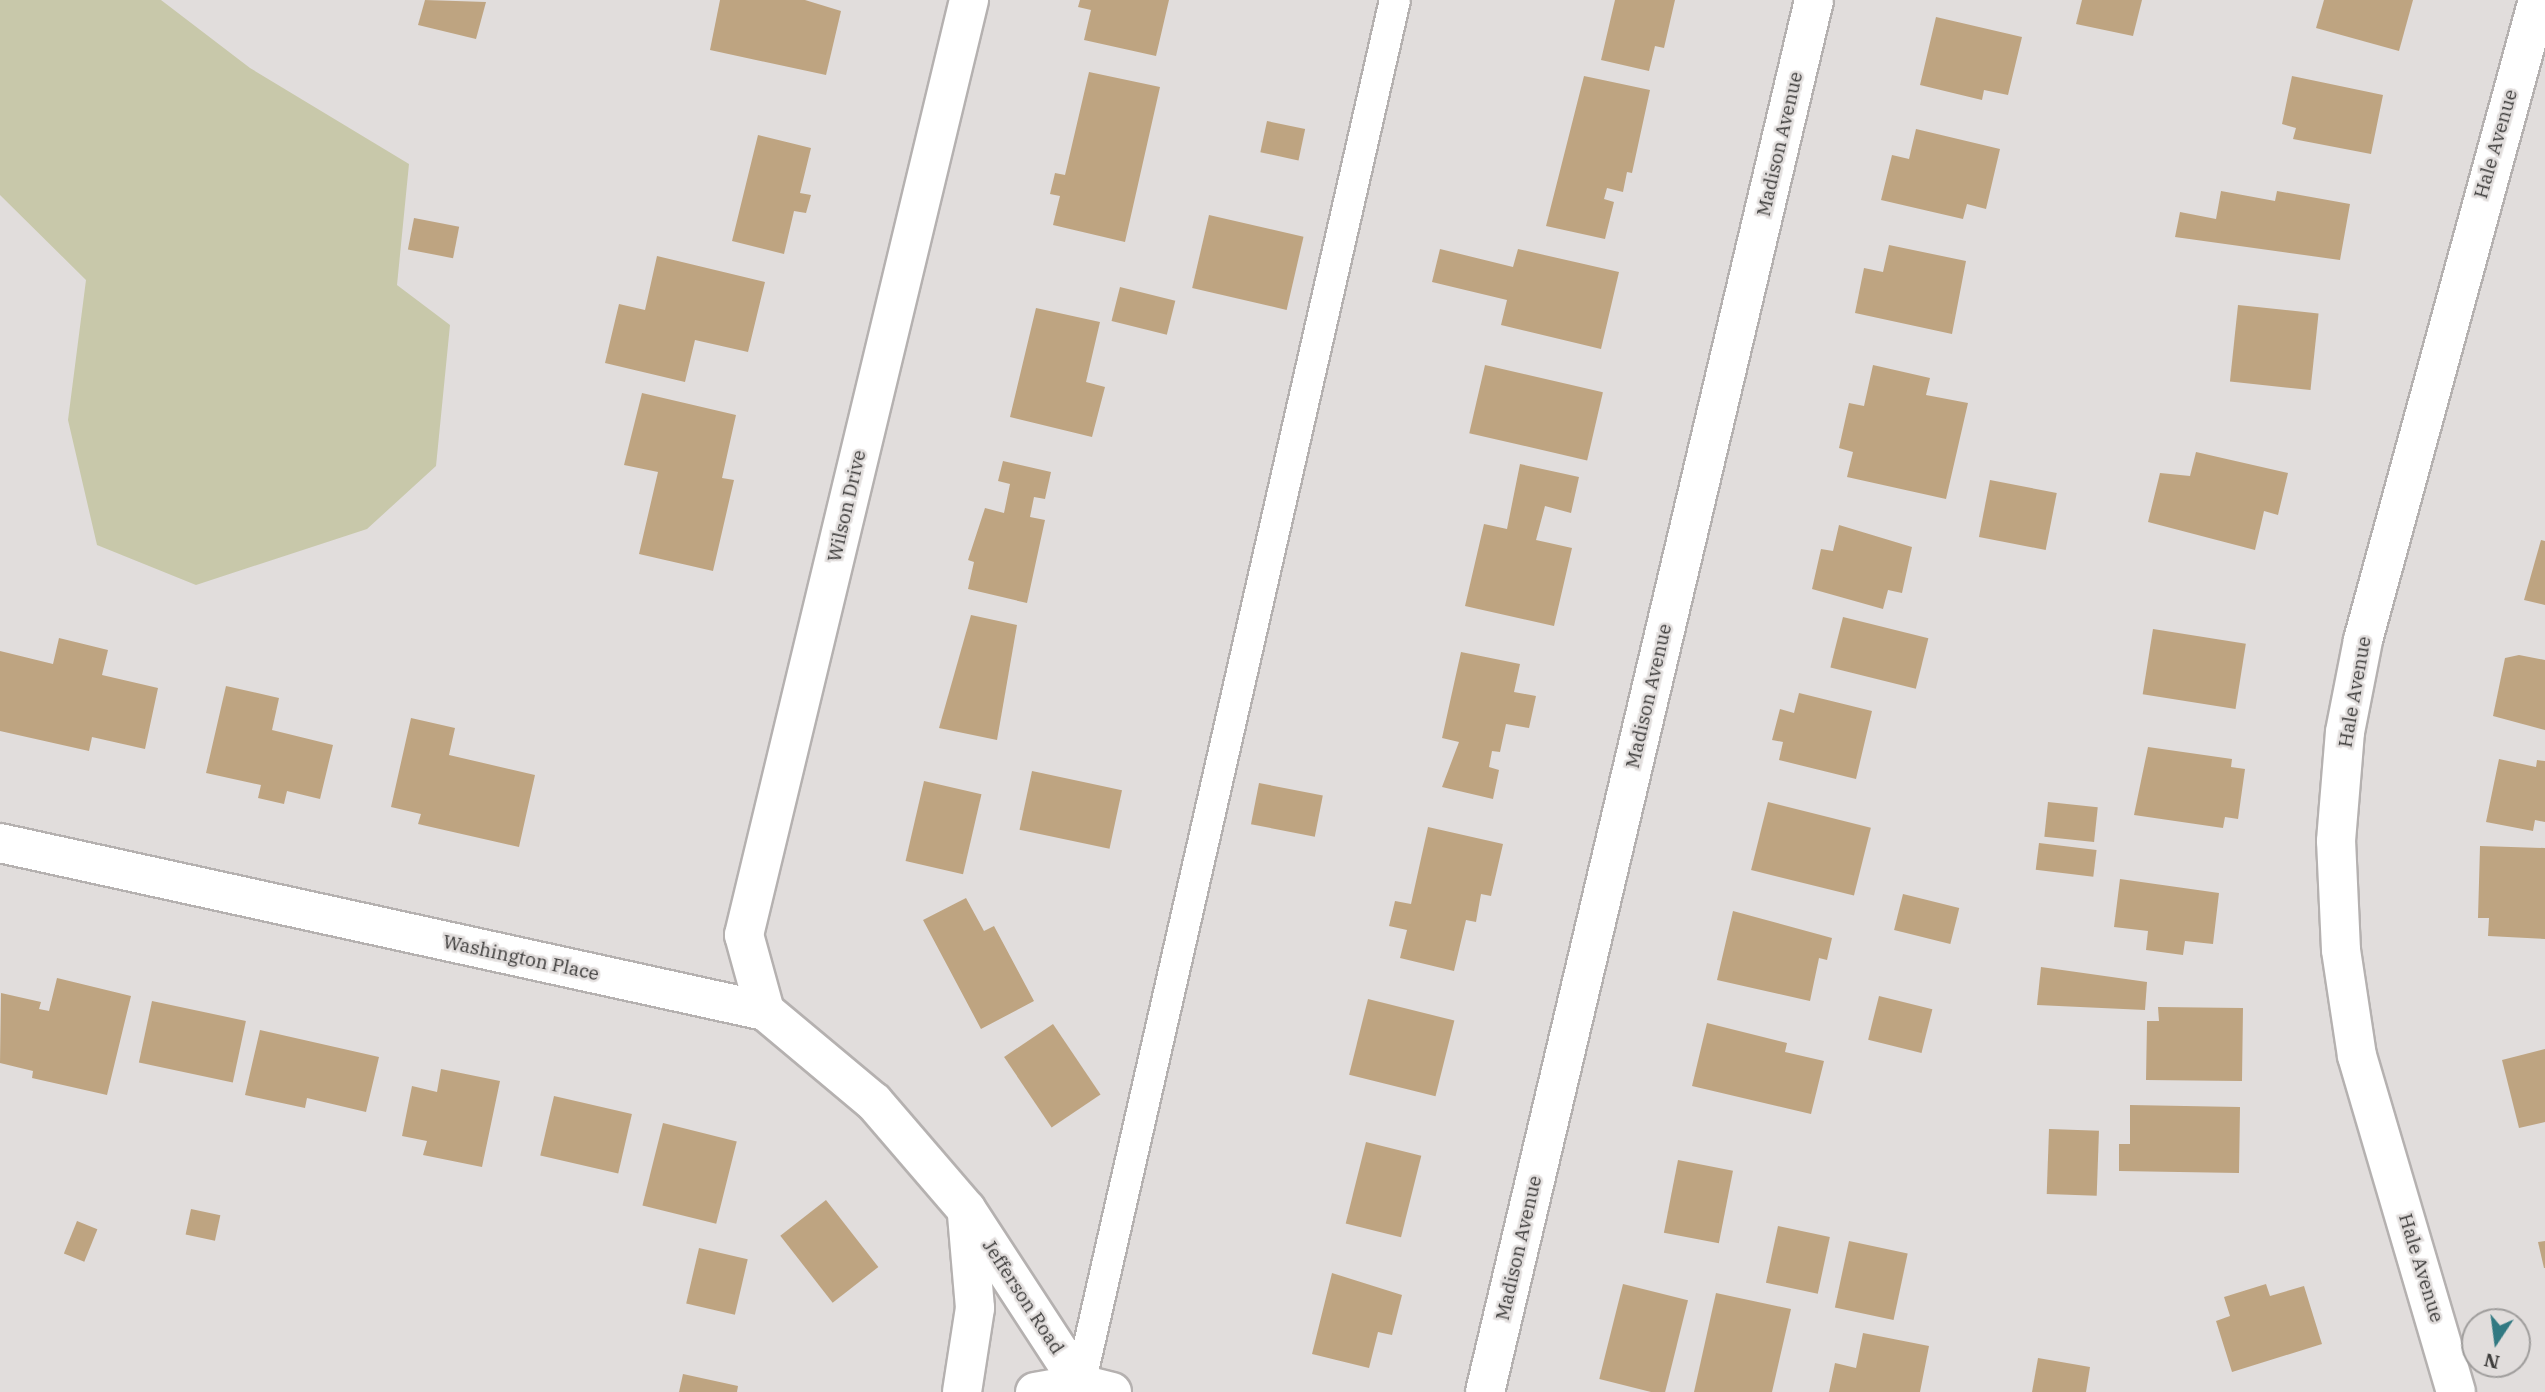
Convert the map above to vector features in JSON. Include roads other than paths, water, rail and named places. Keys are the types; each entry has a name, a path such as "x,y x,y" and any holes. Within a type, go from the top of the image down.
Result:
{"street":[{"name":"Wilson Drive","path":"765,1011 744,935 969,0"},
{"name":"Madison Avenue","path":"1485,1392 1814,0"},
{"name":"Hale Avenue","path":"2456,1392 2357,1056 2341,950 2336,841 2345,732 2363,640 2538,0"},
{"name":"Washington Place","path":"0,843 765,1011 874,1102 967,1209"},
{"name":"Jefferson Road","path":"967,1209 1096,1388"},
{"path":"961,1392 975,1308 967,1209"},
{"path":"1035,1392 1096,1388"}],"lane":[{"path":"1096,1388 1395,0"}]}
